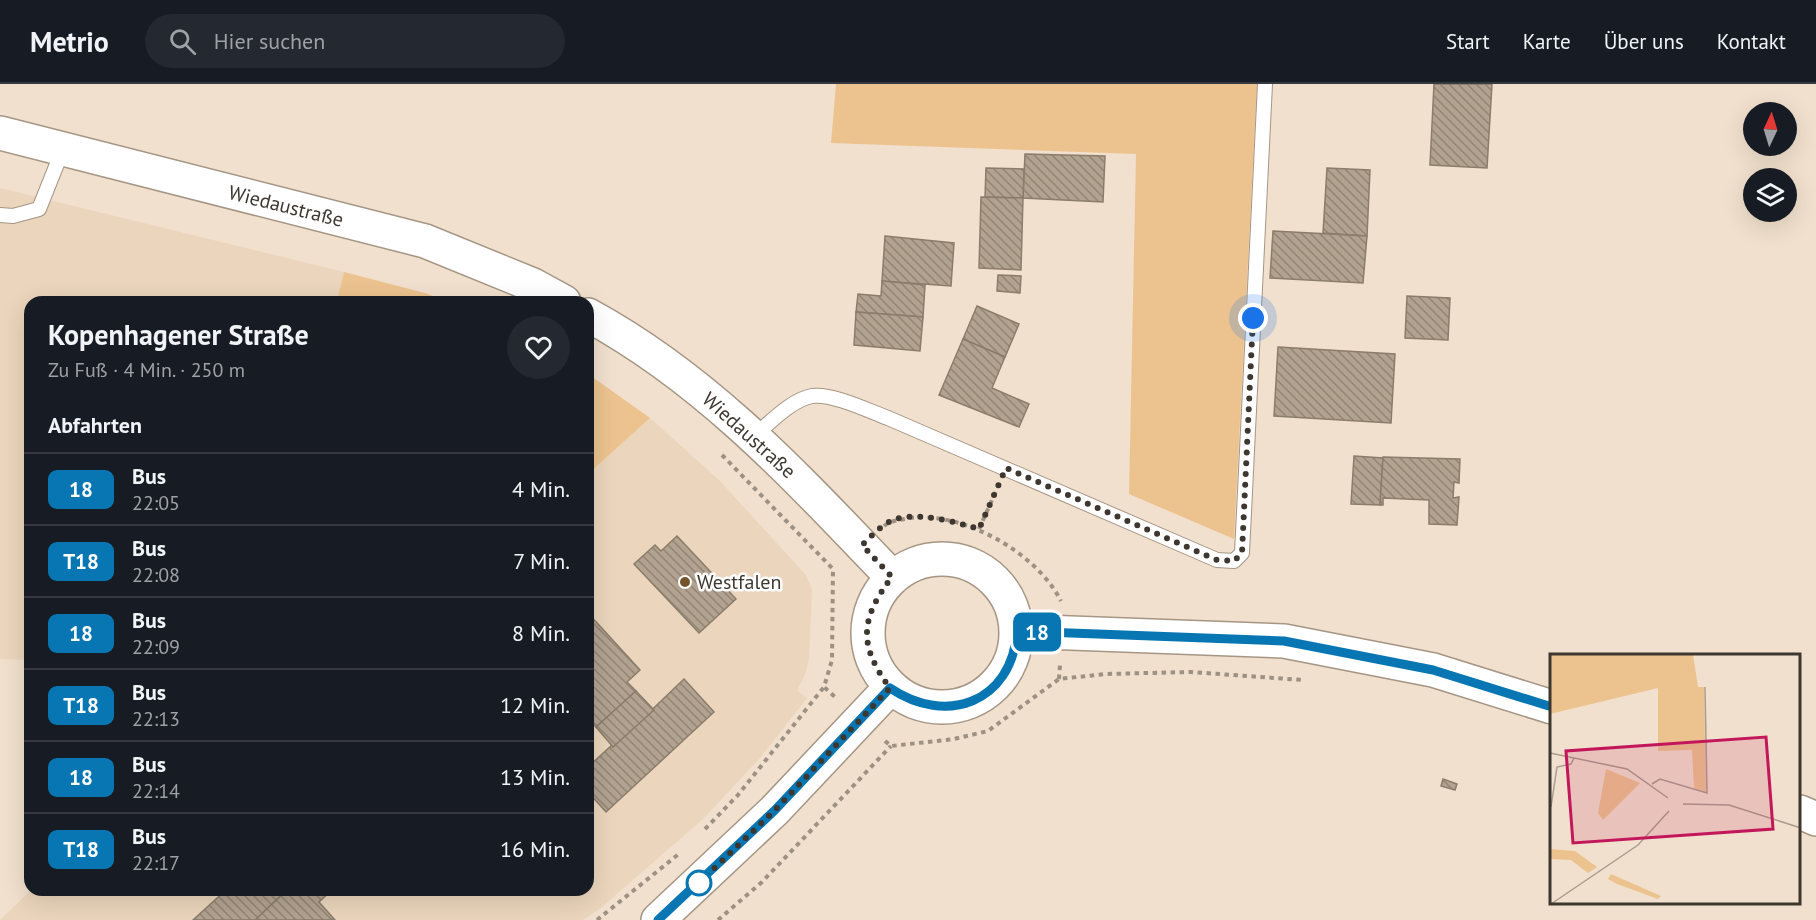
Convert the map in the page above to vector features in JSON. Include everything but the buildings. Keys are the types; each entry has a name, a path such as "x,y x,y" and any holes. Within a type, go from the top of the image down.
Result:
{"main road":[{"name":"Wiedaustraße","path":"0,133 425,241 534,285 553,296"},
{"name":"Wiedaustraße","path":"594,319 627,338 711,399 754,435 892,577"},
{"path":"951,558 973,565 993,578 1008,596 1017,631 1009,667 994,686 974,700 952,707 929,707 908,700 890,688 875,668 868,645 868,622 875,599 892,577 906,567 928,559 951,558"},
{"path":"1017,631 1284,641 1433,670 1550,706"},
{"path":"658,920 775,810 890,688"},
{"path":"1801,812 1816,819"}],"lane":[{"path":"754,435 795,404 813,396 832,399 888,418 1217,560 1234,561 1242,553 1265,84"},
{"path":"0,215 13,216 39,208 63,149"}],"path":[{"path":"716,449 833,569 891,521 918,517 949,520 979,529 1015,550 1058,595 1062,603 1059,679 1105,674 1191,672 1311,681"},
{"path":"979,529 1006,468"},
{"path":"701,833 738,795 824,687"},
{"path":"718,920 762,882 891,747"},
{"path":"597,920 686,848"}],"shaded area":[{"path":"836,84 1257,84 1234,539 1129,494 1136,154 831,143"},
{"path":"0,188 344,272 338,296 24,296 24,660 0,659"},
{"path":"344,272 433,296 338,296"},
{"path":"594,378 650,418 594,469"},
{"path":"650,418 719,480 806,575 812,590 809,659 805,675 797,690 807,698 760,758 704,818 602,907 583,920 0,920 25,896 594,896 594,469"}],"bus line":[{"name":"18","path":"658,920 775,810 890,688 908,700 929,707 952,707 974,700 994,686 1009,667 1017,631 1284,641 1433,670 1550,706"}],"place":[{"name":"Westfalen","path":"685,582"}],"route":[{"path":"699,883 775,810 890,688 875,668 868,645 868,622 875,599 892,577 862,545 891,521 918,517 949,520 979,529 1006,468 1217,560 1234,561 1242,553 1253,318"}]}
